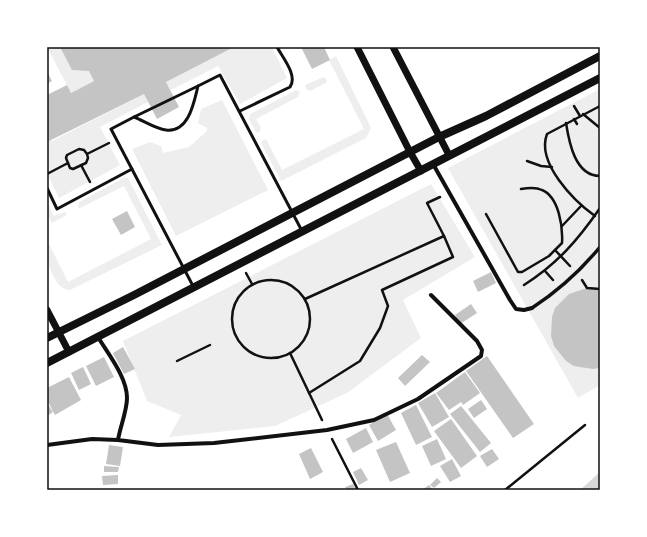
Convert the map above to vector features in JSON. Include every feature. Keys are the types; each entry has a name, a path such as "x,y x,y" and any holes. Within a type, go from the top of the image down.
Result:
{"main road":[{"path":"47,338 185,269 439,137 486,116 600,56"},
{"path":"47,363 194,289 449,155 600,78"}],"street":[{"path":"357,47 421,171"},
{"path":"393,47 449,155"},
{"path":"433,164 516,309 524,310 532,308 560,287 586,263 600,247"},
{"path":"47,444 92,439 118,440 158,445 214,443 326,430 374,420 418,399 481,356 482,350 477,341 431,295"},
{"path":"47,310 69,352"},
{"path":"98,337 120,374 126,390 127,399 118,440"}],"lane":[{"path":"240,111 290,88 293,83 292,76 277,47"},
{"path":"194,289 112,129 134,117 220,75 293,213 302,233"},
{"path":"134,117 167,130 182,126 191,112 198,86"},
{"path":"47,188 57,209 132,169"}],"path":[{"path":"572,102 581,115 600,128"},
{"path":"595,108 600,102"},
{"path":"595,216 580,206 568,193 552,167 547,155 544,141 547,134 600,106"},
{"path":"574,119 577,124"},
{"path":"566,123 569,142 582,168 592,175 600,176"},
{"path":"87,154 116,139"},
{"path":"79,149 84,150 87,154 88,158 81,165 73,169 70,168 66,158 67,155 79,149"},
{"path":"527,161 542,166 552,167"},
{"path":"47,174 68,163"},
{"path":"81,165 94,189"},
{"path":"486,214 518,272 522,272 549,256 562,243 561,218 548,194 542,189 521,189"},
{"path":"309,393 360,360 380,328 388,306 382,290 453,257 427,203 449,192"},
{"path":"562,226 580,206"},
{"path":"524,285 545,271 564,253 600,208"},
{"path":"305,299 444,236"},
{"path":"271,279 291,284 305,299 310,319 309,329 299,347 290,354 271,359 251,353 237,338 232,319 233,308 243,291 261,280 271,279"},
{"path":"587,288 600,289"},
{"path":"177,361 210,345"},
{"path":"290,354 322,421"},
{"path":"506,490 585,425"},
{"path":"330,434 358,490"}],"shaded area":[{"path":"47,47 60,47 89,71 94,81 71,93"},
{"path":"234,47 272,47 287,78 240,104 218,66 171,90 166,82"},
{"path":"336,56 371,128 366,138 281,181 261,143 262,141 266,139 282,170 364,129 329,60"},
{"path":"324,77 327,80 326,83 310,91 306,89 305,85"},
{"path":"600,89 600,385 578,398 448,168"},
{"path":"296,90 300,92 298,97 256,119 261,128 259,133 256,132 249,119 250,114"},
{"path":"144,94 148,102 100,127 120,165 59,198 47,173 47,142 51,139 52,141"},
{"path":"222,100 268,190 176,236 132,149 150,142 161,146 163,153 189,147 207,131 207,128 198,123 201,109"},
{"path":"124,178 128,178 162,245 70,290 62,287 53,276 47,260 47,240 68,282 151,239 124,186 78,209 79,202"},
{"path":"431,184 475,257 403,300 421,338 347,393 275,426 169,437 181,415 147,401 123,341"},
{"path":"47,203 54,216 65,212 67,215 52,223 47,214"},
{"path":"600,472 600,490 580,490"}],"building":[{"path":"60,47 234,47 166,82 179,107 157,119 144,94 47,142 47,95 67,85 71,93 94,81 89,71 72,70"},
{"path":"301,47 324,47 330,60 312,69"},
{"path":"47,71 52,81 47,84"},
{"path":"127,211 135,227 121,235 112,219"},
{"path":"491,272 496,283 478,292 473,281"},
{"path":"587,288 600,289 600,368 593,369 574,366 566,361 554,346 551,336 552,317 555,308 569,294"},
{"path":"471,304 477,313 460,324 455,315"},
{"path":"123,347 135,369 124,374 113,353"},
{"path":"422,355 430,362 405,386 398,378"},
{"path":"487,356 534,424 513,438 466,371"},
{"path":"104,357 114,377 96,386 86,366"},
{"path":"83,367 91,384 79,390 71,373"},
{"path":"465,372 480,393 463,405 461,402 449,410 436,393"},
{"path":"69,377 81,400 55,415 47,400 47,388"},
{"path":"435,393 449,417 432,427 418,403"},
{"path":"481,400 487,409 474,418 468,409"},
{"path":"47,403 53,412 47,416"},
{"path":"416,405 432,437 416,445 401,413"},
{"path":"461,406 491,443 480,452 450,414"},
{"path":"387,414 396,430 378,441 369,425"},
{"path":"451,419 477,456 461,468 434,431"},
{"path":"366,428 373,442 353,453 346,439"},
{"path":"437,439 446,459 431,466 422,446"},
{"path":"396,442 410,473 390,482 376,450"},
{"path":"109,445 123,447 120,466 106,464"},
{"path":"311,448 323,472 310,479 299,454"},
{"path":"492,449 499,459 487,467 480,456"},
{"path":"452,459 461,476 450,482 440,466"},
{"path":"104,466 119,467 118,472 104,472"},
{"path":"361,468 368,480 359,485 353,472"},
{"path":"118,475 118,484 103,485 102,476"},
{"path":"437,478 441,482 434,488 430,485"},
{"path":"353,484 356,490 347,490 345,487"},
{"path":"429,485 433,490 422,490"}]}
